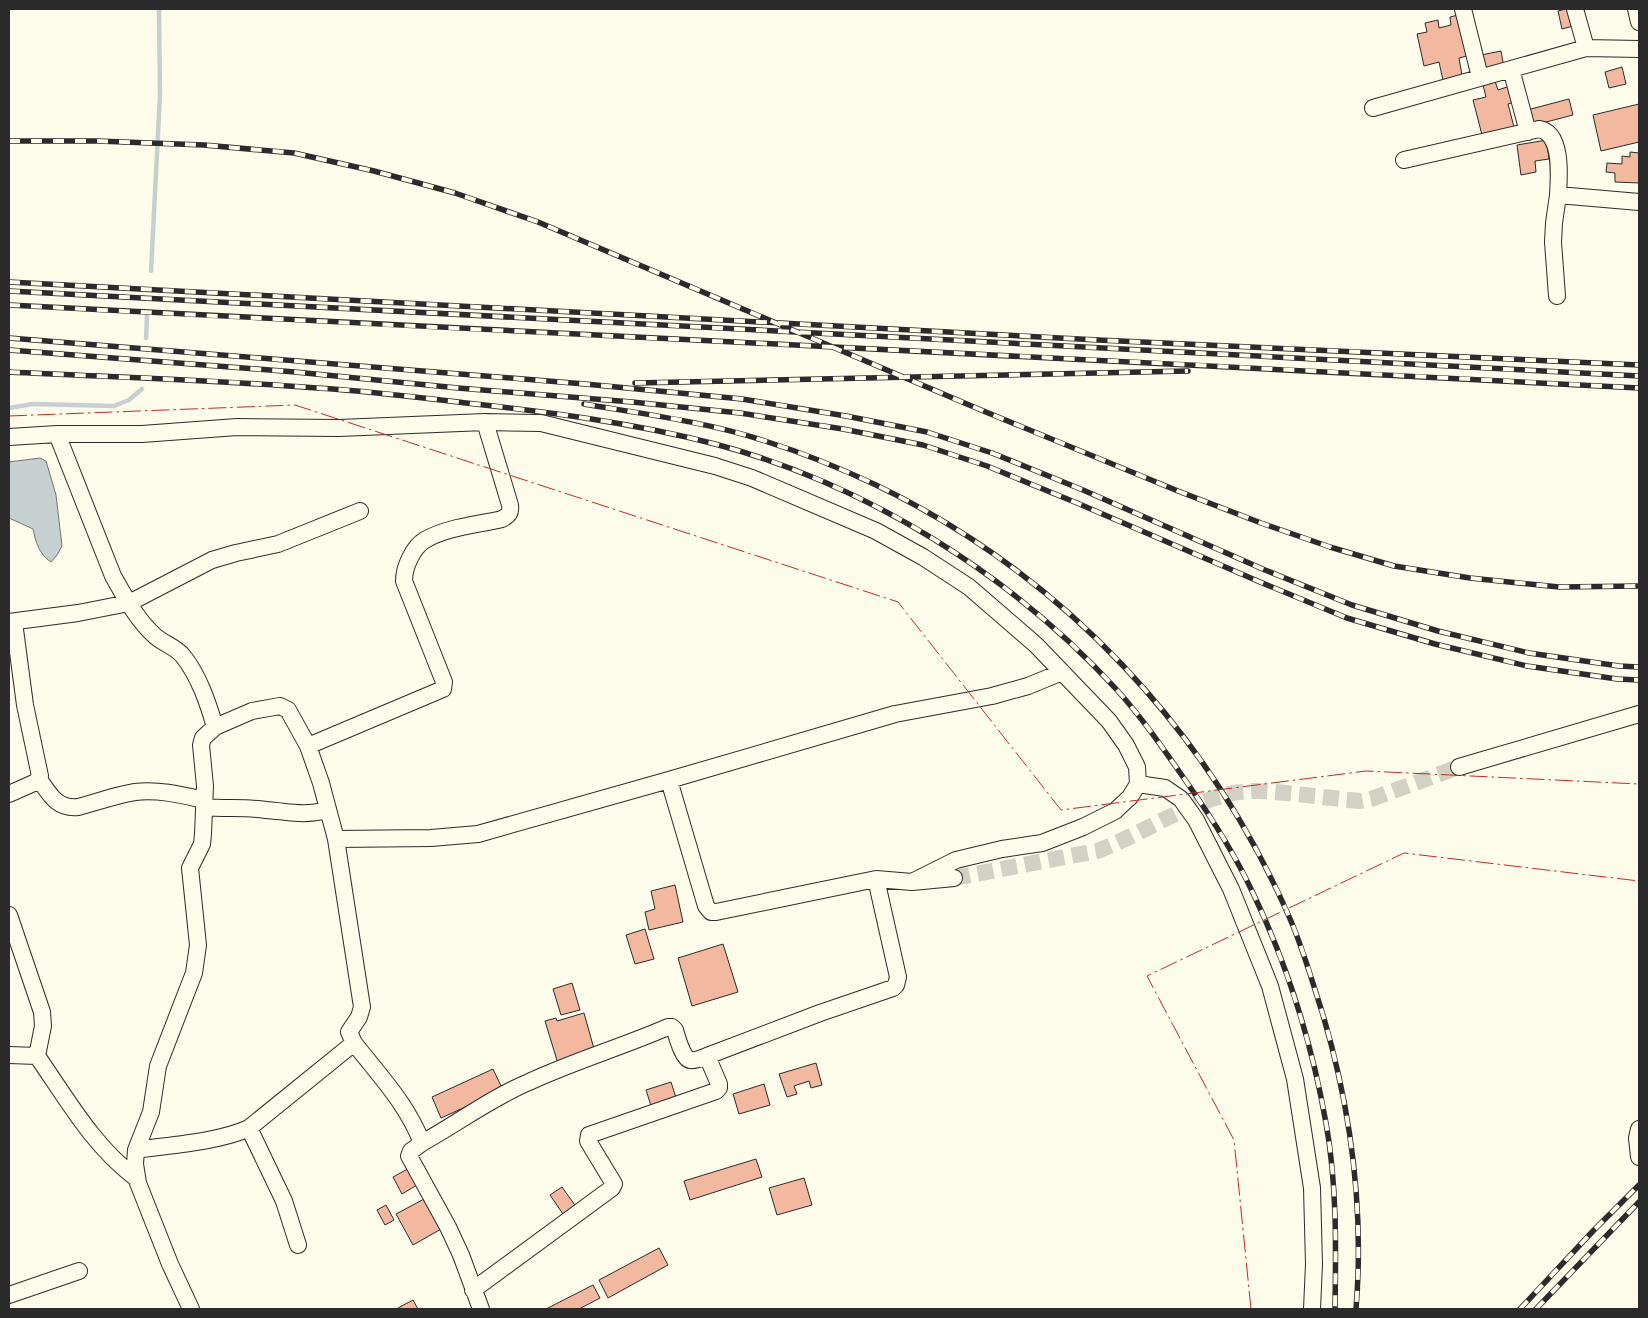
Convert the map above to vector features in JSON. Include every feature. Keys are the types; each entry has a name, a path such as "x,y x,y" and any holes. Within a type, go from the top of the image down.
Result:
{"street":[{"path":"1463,9 1480,77"},
{"path":"1575,9 1586,48"},
{"path":"1636,9 1639,22"},
{"path":"1373,108 1586,48 1639,48"},
{"path":"1511,69 1528,132"},
{"path":"1404,160 1538,130 1544,130 1548,133 1553,141 1558,160 1558,195 1554,223 1557,296"},
{"path":"1558,195 1639,202"},
{"path":"308,746 443,689 444,682 404,581 404,573 417,548 424,540 457,529 502,519 511,512 485,422"},
{"path":"9,437 57,434 142,434 237,427 338,428 485,422 541,423 715,466 752,478 876,531 923,557 969,587 1036,645 1109,722 1126,746 1137,767 1138,784 1130,797 1115,811 1083,827 1042,843 956,860 912,882"},
{"path":"57,434 113,576 129,603 154,635 177,650 186,660 206,698 215,727"},
{"path":"328,810 293,814 266,809 204,803 175,794 155,792 135,792 78,808 60,805 39,779 40,776 11,622 78,613 129,603 212,560 236,552 278,544 360,511"},
{"path":"336,840 431,838 478,834 895,714 992,696 1062,672"},
{"path":"191,1309 170,1264 136,1178 136,1150 151,1112 158,1066 194,973 198,945 190,868 202,844 204,803 201,745 203,738 215,727 252,711 280,706 288,710 308,746 336,840 362,1007 359,1017 349,1032 354,1043 410,1116 422,1143"},
{"path":"1459,767 1639,714"},
{"path":"9,794 39,779"},
{"path":"669,780 706,906 711,912 876,879 912,882 954,878"},
{"path":"1138,784 1165,788 1181,799 1196,820 1231,889 1270,986 1295,1079 1312,1188 1314,1264 1312,1309"},
{"path":"481,1309 448,1226 409,1156 411,1150 476,1110 529,1082 625,1046 668,1027 672,1027 675,1030 687,1059 692,1061 893,988 898,977 876,879"},
{"path":"9,915 42,1012 44,1026 37,1056 83,1124 118,1164 136,1178"},
{"path":"136,1150 221,1137 249,1128 354,1043"},
{"path":"9,1055 37,1056"},
{"path":"473,1290 612,1188 614,1184 588,1141 589,1135 716,1091 719,1088 707,1056"},
{"path":"249,1128 284,1201 298,1245"},
{"path":"1639,1129 1637,1138 1639,1157"},
{"path":"9,1295 78,1271"}],"shaded area":[{"path":"40,458 46,461 56,495 62,546 51,562 39,548 33,529 9,518 9,462"}],"building":[{"path":"1573,9 1577,25 1562,29 1558,11"},
{"path":"1458,15 1467,56 1459,58 1463,81 1444,85 1439,62 1424,66 1417,34 1427,32 1425,23 1438,20 1439,28 1451,25 1450,17"},
{"path":"1501,51 1504,68 1484,72 1481,55"},
{"path":"1622,67 1626,84 1609,88 1605,72"},
{"path":"1495,81 1498,90 1510,86 1514,102 1508,104 1514,127 1482,135 1473,100 1486,97 1483,85"},
{"path":"1569,99 1573,115 1531,126 1527,110"},
{"path":"1639,104 1639,142 1601,151 1593,115"},
{"path":"1547,140 1549,159 1535,161 1536,172 1521,175 1517,145"},
{"path":"1630,152 1639,153 1639,183 1615,182 1615,173 1606,172 1607,163 1622,164 1622,156 1630,157"},
{"path":"675,885 683,922 649,930 645,912 655,909 651,891"},
{"path":"645,929 654,959 635,964 626,935"},
{"path":"723,944 738,992 692,1006 678,958"},
{"path":"572,983 580,1010 561,1015 553,989"},
{"path":"584,1013 596,1056 559,1067 545,1021 556,1018 557,1021"},
{"path":"816,1063 822,1085 811,1088 809,1081 794,1086 797,1094 787,1097 779,1074"},
{"path":"493,1069 503,1090 441,1118 432,1097"},
{"path":"671,1082 678,1104 653,1112 646,1090"},
{"path":"764,1084 770,1105 739,1114 733,1094"},
{"path":"756,1159 762,1177 690,1200 684,1181"},
{"path":"413,1166 422,1182 402,1194 393,1177"},
{"path":"804,1178 812,1205 777,1215 769,1188"},
{"path":"562,1187 577,1208 565,1217 550,1195"},
{"path":"426,1198 443,1228 413,1245 396,1214"},
{"path":"386,1205 394,1220 385,1225 377,1210"},
{"path":"659,1248 668,1265 608,1298 599,1280"},
{"path":"593,1285 600,1298 579,1309 546,1309"},
{"path":"413,1300 418,1309 398,1308"}],"waterway":[{"path":"151,271 160,95 159,9"},
{"path":"146,338 147,316"},
{"path":"9,408 33,404 114,406 129,400 142,389"}],"tunnel":[{"path":"954,878 1097,851 1181,811 1234,793 1265,791 1360,801 1371,799 1459,767"}],"railway":[{"path":"9,141 97,141 204,145 294,153 374,171 455,193 538,222 981,410 1178,491 1330,547 1394,566 1470,578 1559,587 1639,586"},
{"path":"9,282 1098,340 1639,365"},
{"path":"9,291 1639,376"},
{"path":"9,305 1639,388"},
{"path":"9,338 585,384 742,399 846,416 927,432 992,453 1083,490 1265,570 1352,605 1438,631 1529,653 1619,666 1639,667"},
{"path":"9,350 295,372 740,413 843,429 923,445 987,466 1347,618 1435,644 1527,666 1617,679 1639,680"},
{"path":"635,383 1188,371"},
{"path":"9,372 240,383 410,396 529,410 654,430 715,444 771,461 827,483 881,509 933,539 983,572 1031,609 1076,648 1127,701 1155,737 1207,812 1231,851 1252,891 1265,919 1297,1005 1306,1034 1326,1123 1334,1192 1335,1309"},
{"path":"584,404 652,415 743,434 821,461 876,485 944,522 1008,564 1068,612 1123,666 1173,723 1218,785 1257,851 1296,933 1323,1015 1341,1087 1353,1161 1358,1235 1356,1309"},
{"path":"1520,1309 1639,1185"},
{"path":"1536,1309 1639,1202"}],"power":[{"path":"9,416 295,405 898,602 1061,810 1366,771 1639,784"},
{"path":"1251,1309 1234,1140 1147,976 1404,853 1639,881"}]}
